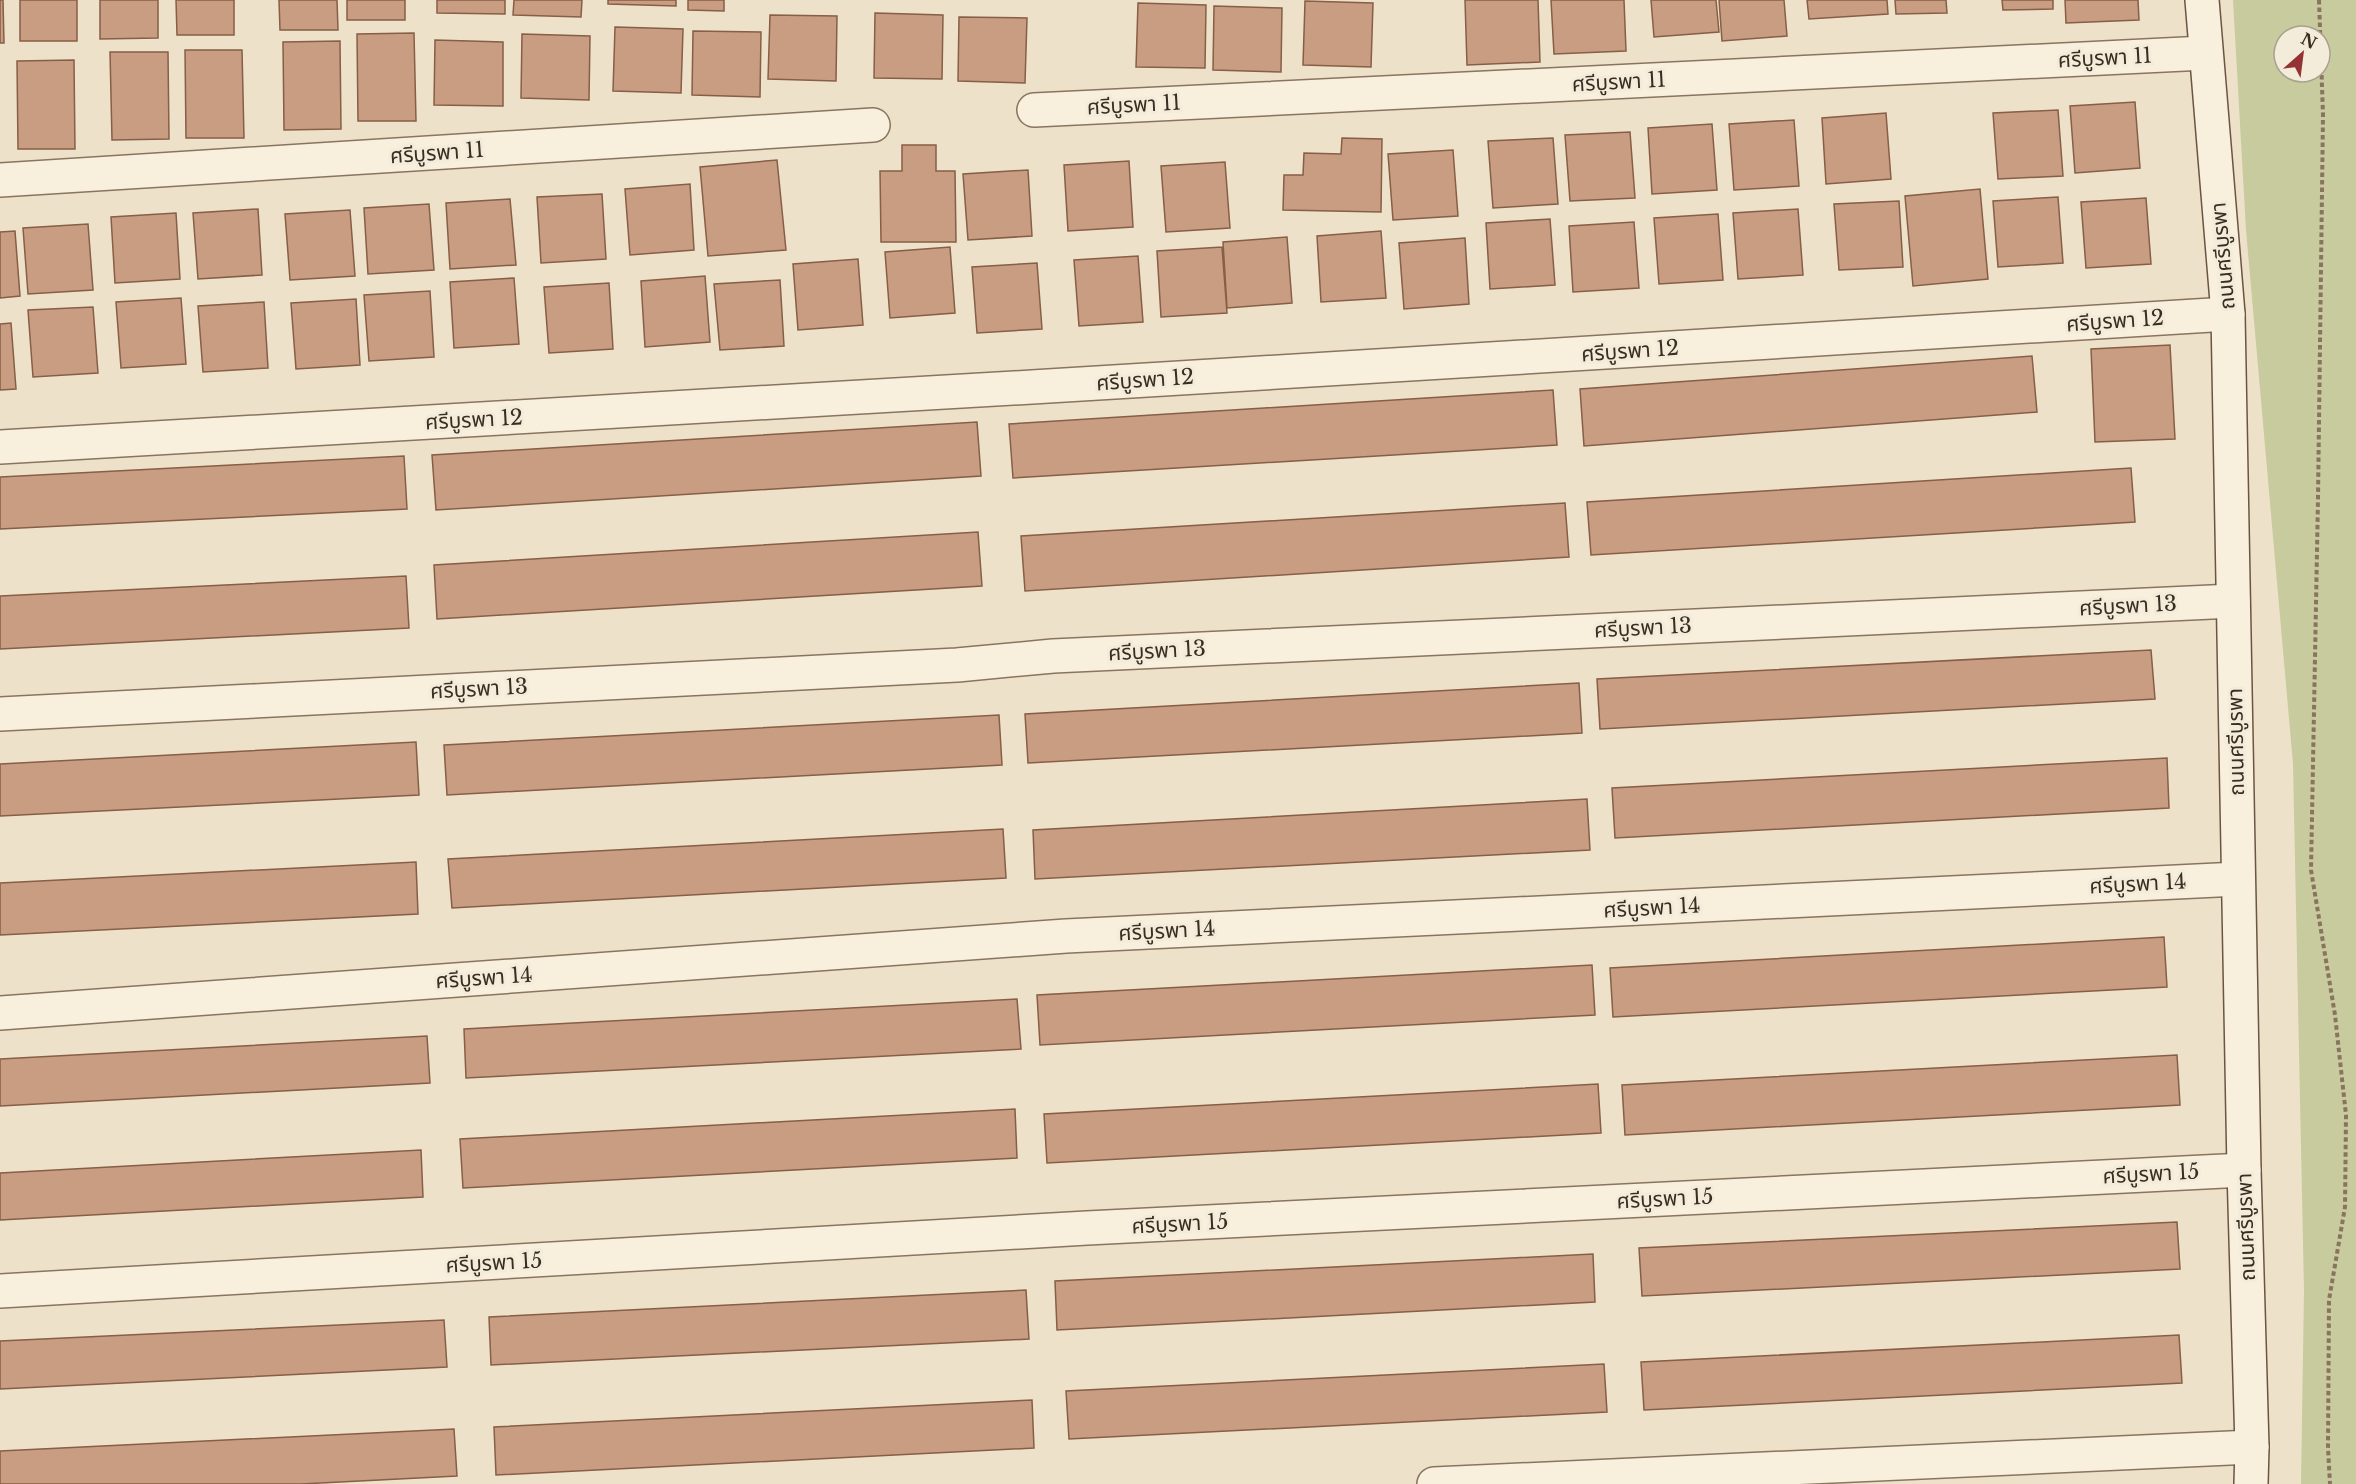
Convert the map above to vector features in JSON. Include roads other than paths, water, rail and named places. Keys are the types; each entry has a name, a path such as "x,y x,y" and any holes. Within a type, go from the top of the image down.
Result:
{"street":[{"name":"ถนนศรีบูรพา","path":"2202,0 2228,314 2251,1484"},
{"name":"ศรีบูรพา 11","path":"1034,110 2205,53"},
{"name":"ศรีบูรพา 11","path":"0,180 873,125"},
{"name":"ศรีบูรพา 12","path":"0,447 2228,314"},
{"name":"ศรีบูรพา 13","path":"0,714 957,665 1053,656 2233,601"},
{"name":"ศรีบูรพา 14","path":"0,1013 1066,936 2238,879"},
{"name":"ศรีบูรพา 15","path":"0,1291 988,1236 1087,1228 2244,1170"},
{"path":"1434,1484 2252,1447"}]}
